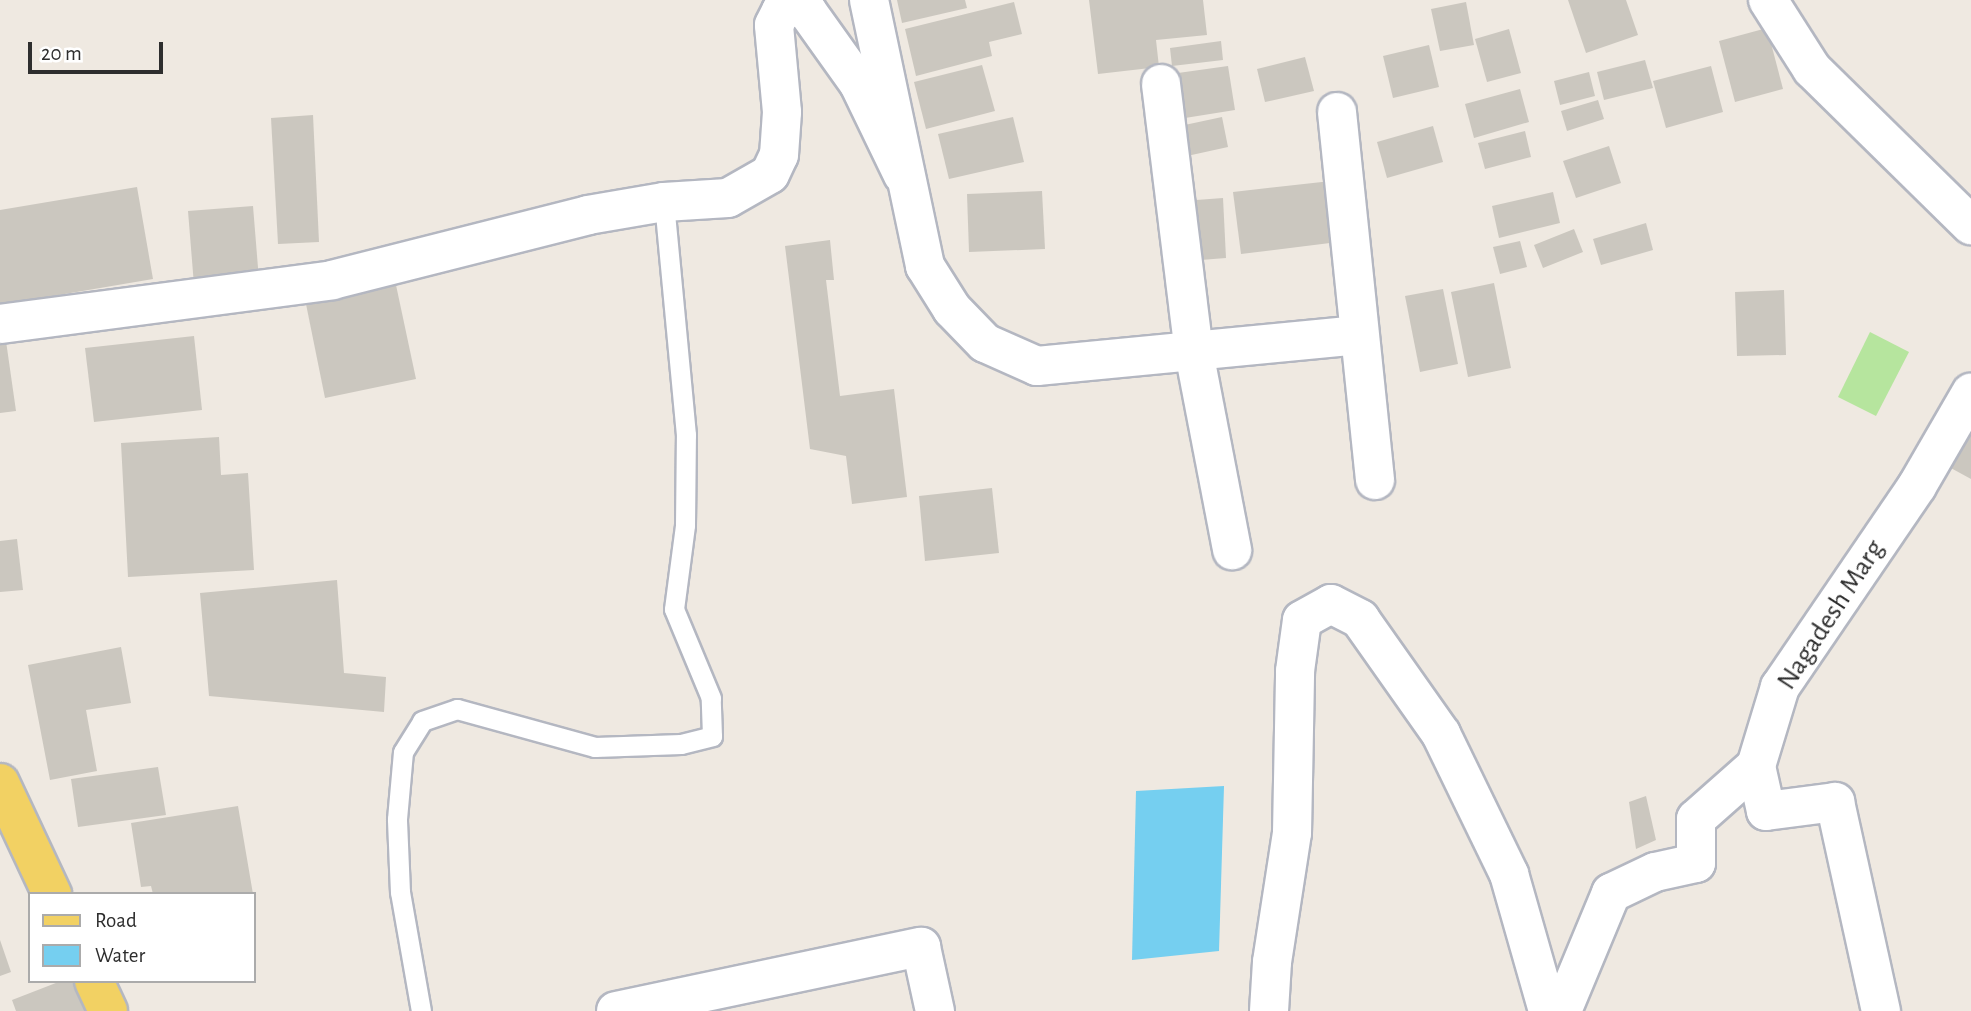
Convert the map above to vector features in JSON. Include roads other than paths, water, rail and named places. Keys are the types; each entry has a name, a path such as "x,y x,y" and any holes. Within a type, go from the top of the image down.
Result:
{"main road":[{"path":"0,783 51,892"},
{"path":"95,983 108,1011"}],"street":[{"path":"869,0 903,175 925,266 952,309 985,343 1037,366 1357,335"},
{"path":"1768,0 1812,69 1971,225"},
{"path":"0,324 332,280 475,240 664,202 728,198 770,174 779,155 782,112 774,25 781,11 792,6 807,11 859,84 903,175"},
{"path":"1161,84 1194,352 1232,550"},
{"path":"1337,112 1357,335 1376,480"},
{"name":"Nagadesh Marg","path":"1756,766 1780,687 1917,486 1971,393"},
{"path":"1269,1011 1292,833 1295,671 1302,620 1331,604 1360,618 1441,734 1509,874 1548,1011"},
{"path":"1562,1011 1611,893 1655,872 1696,863 1696,819 1756,766 1766,811 1835,802 1881,1011"},
{"path":"616,1011 701,1002 921,947 935,1011"}],"lane":[{"path":"421,1011 400,892 397,819 403,752 422,721 457,709 594,747 681,744 712,736 711,698 674,609 685,525 686,435 664,202"}],"water":[{"path":"1224,786 1219,951 1132,960 1136,791"}]}
